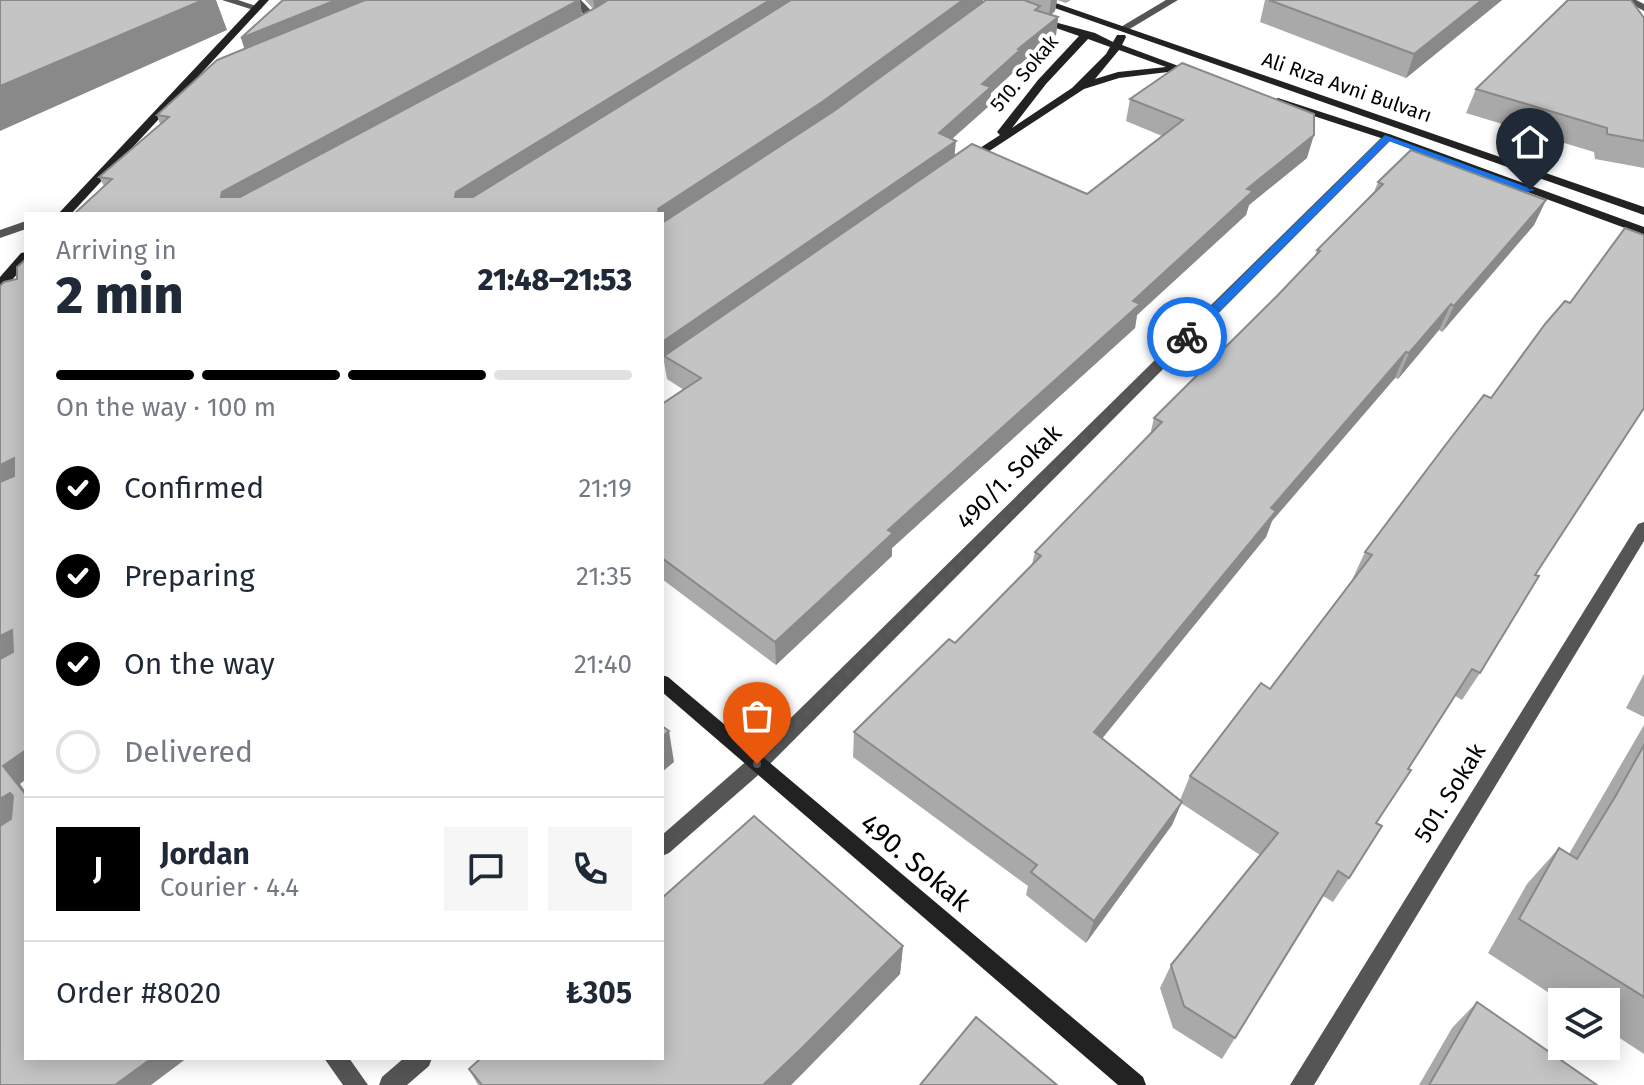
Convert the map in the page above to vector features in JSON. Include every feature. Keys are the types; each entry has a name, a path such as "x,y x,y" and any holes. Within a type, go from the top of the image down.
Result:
{"main road":[{"name":"Ali Rıza Avni Bulvarı","path":"1037,0 1644,211"},
{"path":"66,212 261,4"},
{"path":"1033,16 1214,80"},
{"path":"1085,36 1124,28 1118,47"},
{"name":"510. Sokak","path":"997,139 1042,82 1085,36"},
{"name":"510. Sokak","path":"959,166 1083,87 1118,47"},
{"path":"1083,87 1142,70 1185,70"},
{"name":"Ali Rıza Avni Bulvarı","path":"1272,99 1388,137 1644,231"},
{"path":"0,285 24,258"},
{"name":"490. Sokak","path":"664,684 1135,1085"}],"street":[{"path":"227,0 261,4"},
{"path":"576,0 594,20"},
{"path":"1124,28 1173,0"},
{"path":"1629,0 1644,8"},
{"path":"580,27 605,13"},
{"path":"182,89 211,77"},
{"name":"490/1. Sokak","path":"664,845 757,764 1388,137"},
{"path":"0,234 24,226"},
{"name":"501. Sokak","path":"1301,1085 1644,528"},
{"path":"337,1060 357,1085"},
{"path":"390,1085 419,1060"}],"building":[{"path":"0,0 203,0 0,86"},
{"path":"283,0 336,0 241,38"},
{"path":"365,0 579,0 222,192 221,197 240,197 608,0 770,0 456,192 455,197 473,197 791,0 963,0 822,102 658,209 659,212 76,212 112,179 99,177 169,117 157,115 217,60"},
{"path":"986,0 1024,0 1040,6 1035,10 1058,17 1018,49 982,84 991,87 939,133 956,141 664,341 664,222 834,111"},
{"path":"1269,0 1482,0 1414,54"},
{"path":"1568,0 1631,0 1644,18 1644,141 1607,134 1607,128 1476,89"},
{"path":"1182,63 1314,114 1314,135 1247,189 1253,191 1133,301 1140,304 888,530 893,533 775,642 664,559 664,403 701,378 664,356 972,144 1087,194 1183,120 1130,99"},
{"path":"1411,150 1546,200 1454,306 1451,304 1409,353 1406,352 1271,508 1276,511 1094,732 1182,802 1094,921 1031,872 1037,865 854,732 949,639 955,643 1041,556 1035,552 1162,422 1154,418 1277,296 1320,251 1317,250 1383,184 1378,182"},
{"path":"1625,228 1644,235 1644,408 1535,575 1539,576 1480,673 1472,669 1408,769 1411,770 1376,823 1382,826 1349,878 1338,871 1235,1038 1184,1006 1171,965 1278,833 1190,776 1261,683 1270,689 1372,555 1365,552 1484,395 1491,398 1545,324 1565,301 1570,303"},
{"path":"24,261 24,751 3,766 24,792 24,1060 149,1060 115,1085 0,1085 0,826 11,819 13,796 10,793 0,799 0,659 13,652 12,630 0,636 0,482 14,476 14,458 0,465 0,286 17,279 17,267"},
{"path":"1644,745 1644,997 1519,919 1559,848 1577,859"},
{"path":"754,816 903,946 763,1085 482,1085 469,1069 479,1060 664,1060 664,896"},
{"path":"1477,1002 1548,1051 1548,1060 1561,1060 1597,1085 1429,1085"},
{"path":"976,1017 1057,1085 920,1085"}],"way so far":[{"path":"757,764 1187,337"}],"route":[{"path":"1187,337 1388,137 1530,190"}]}
